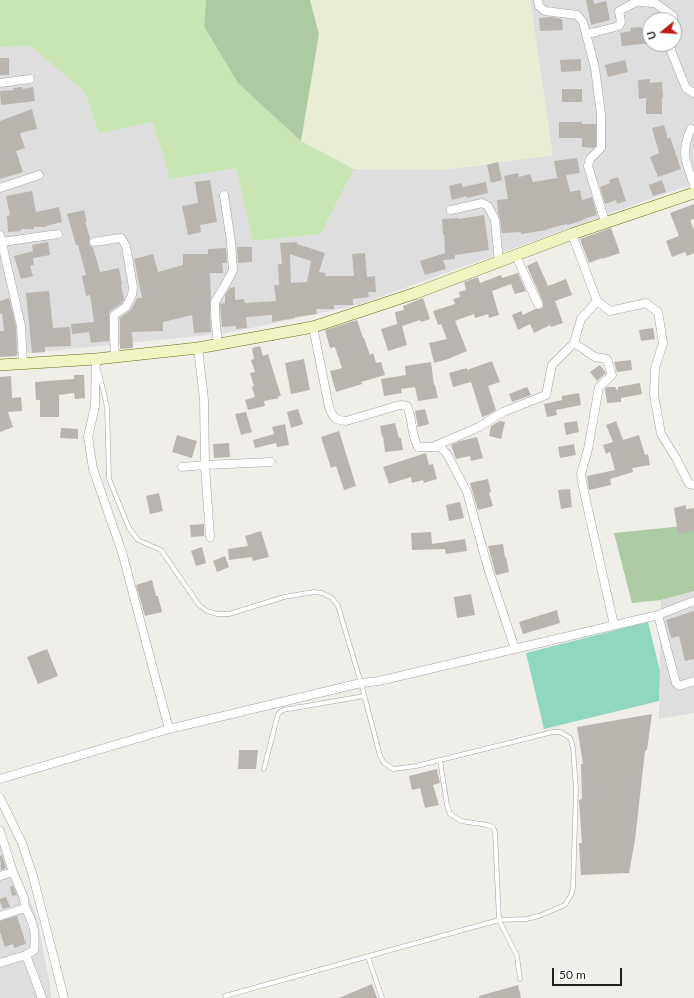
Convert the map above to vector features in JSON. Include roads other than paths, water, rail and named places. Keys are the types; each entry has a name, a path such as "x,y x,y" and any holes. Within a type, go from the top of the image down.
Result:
{"main road":[{"path":"0,365 96,360 198,348 313,327 416,293 572,234 694,193"}],"street":[{"path":"538,0 540,6 545,11 577,15 583,22 595,68 601,114 601,148 590,159 588,166 606,222"},
{"path":"586,34 619,26 621,22 619,11 636,2 655,3 667,12"},
{"path":"671,52 686,88 694,93"},
{"path":"0,83 30,79"},
{"path":"691,129 687,136 685,152 686,163 694,186"},
{"path":"0,188 40,175"},
{"path":"218,344 215,302 233,270 231,242 224,195"},
{"path":"451,210 482,203 488,206 495,220 499,262"},
{"path":"23,364 21,326 1,238 58,234"},
{"path":"572,234 597,301 610,311 646,303 658,312 663,342 655,368 654,395 661,434 676,458 689,484 694,485"},
{"path":"94,242 121,238 126,246 133,287 132,295 126,307 114,315 115,357"},
{"path":"516,256 538,304"},
{"path":"435,446 479,426 503,412 546,395 552,365 574,344 581,319 597,301"},
{"path":"313,327 329,407 333,416 338,421 346,421 400,405 407,406 410,413 415,443 418,447 440,447 447,454 467,492 488,568 515,649"},
{"path":"574,344 595,357 607,359 612,375 599,387 588,449 581,474 614,625"},
{"path":"198,348 204,400 205,465 210,537"},
{"path":"96,360 95,406 88,438 93,469 122,552 169,729"},
{"path":"182,467 271,462"},
{"path":"0,779 169,729 614,625 658,614 694,601"},
{"path":"658,614 676,683 679,686 694,681"},
{"path":"0,798 22,843 33,876 64,998"},
{"path":"0,963 26,955 34,950 36,937 30,916 25,908 24,898 13,872 1,835"},
{"path":"0,876 13,872"},
{"path":"0,916 25,908"},
{"path":"26,955 42,998"}],"lane":[{"path":"96,360 107,408 109,479 129,528 133,534 138,540 161,550 199,605 207,611 217,614 229,614 284,597 314,592 322,593 332,598 338,606 361,683 380,756 384,763 393,769 416,766 553,732 560,732 570,738 573,748 576,788 573,888 565,905 539,916 526,919 499,920 225,996"},
{"path":"264,769 278,714 283,710 364,696"},
{"path":"440,760 447,805 450,814 461,821 487,825 493,828 495,832 499,920 517,956 520,979"},
{"path":"368,957 382,998"}]}
